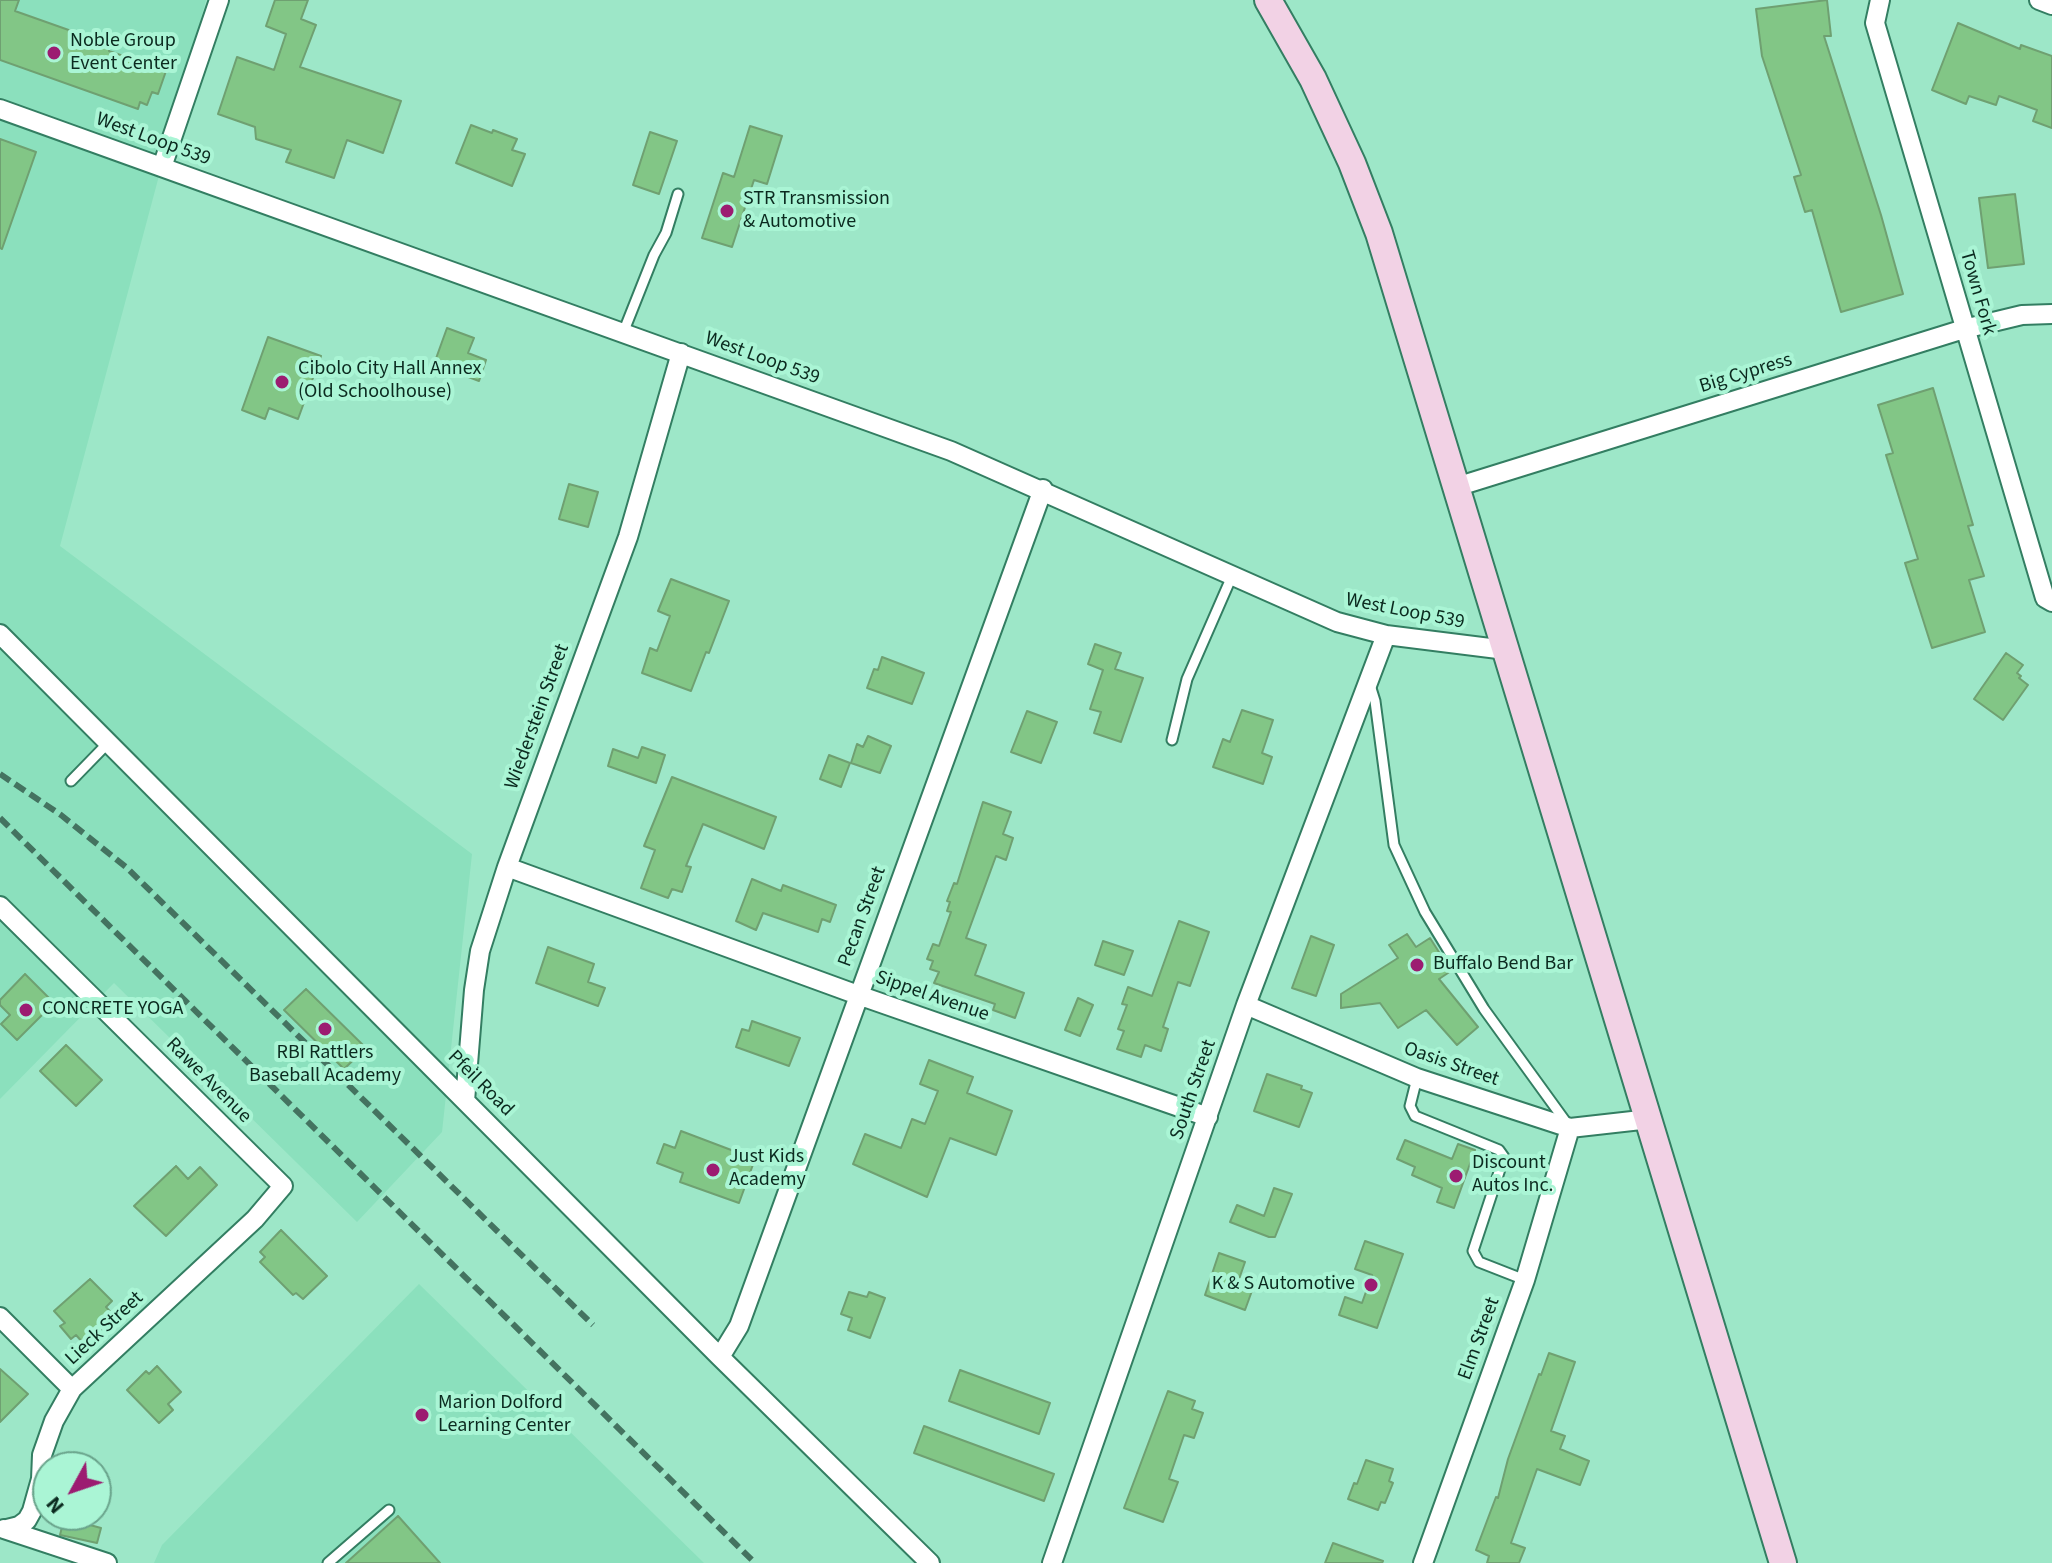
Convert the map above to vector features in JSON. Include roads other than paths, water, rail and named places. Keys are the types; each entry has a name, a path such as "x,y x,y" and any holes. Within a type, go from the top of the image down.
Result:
{"main road":[{"path":"1268,0 1313,79 1379,233 1783,1563"}],"street":[{"path":"162,167 219,0"},
{"name":"Town Fork","path":"1880,0 1875,23 1964,329 2048,600"},
{"path":"2039,0 2052,5"},
{"name":"West Loop 539","path":"0,109 951,451 1043,489 1337,622 1386,635 1506,650"},
{"name":"Big Cypress","path":"1456,487 1964,329 2022,315 2052,314"},
{"name":"Wiederstein Street","path":"465,1101 480,951 507,867 628,537 681,353"},
{"name":"Pecan Street","path":"720,1357 739,1326 1043,489"},
{"name":"Pfeil Road","path":"0,634 720,1357 930,1563"},
{"name":"South Street","path":"1052,1563 1246,1005 1386,635"},
{"name":"Sippel Avenue","path":"507,867 858,995 1208,1117"},
{"name":"Rawe Avenue","path":"0,906 283,1186"},
{"name":"Oasis Street","path":"1246,1005 1417,1078 1570,1128 1650,1119"},
{"name":"Elm Street","path":"1423,1563 1525,1280 1570,1128"},
{"name":"Lieck Street","path":"3,1529 19,1526 32,1511 41,1479 42,1455 54,1421 72,1389 255,1219 283,1186"},
{"path":"0,1317 72,1389"},
{"path":"3,1529 107,1563"}],"lane":[{"path":"623,333 666,233 678,194"},
{"path":"1172,740 1187,679 1232,576"},
{"path":"1368,679 1375,701 1394,845 1425,912 1484,1009 1570,1128"},
{"path":"71,781 108,743"},
{"path":"1417,1078 1410,1106 1415,1116 1499,1150 1504,1157 1473,1251 1479,1262 1525,1280"},
{"path":"328,1563 389,1510"}],"railway":[{"path":"0,774 61,815 126,867 593,1325"},
{"path":"0,818 755,1563"}],"place":[{"name":"Noble Group Event Center","path":"54,53"},
{"name":"STR Transmission & Automotive","path":"727,211"},
{"name":"Cibolo City Hall Annex (Old Schoolhouse)","path":"282,382"},
{"name":"Buffalo Bend Bar","path":"1417,965"},
{"name":"CONCRETE YOGA","path":"26,1010"},
{"name":"RBI Rattlers Baseball Academy","path":"325,1029"},
{"name":"Just Kids Academy","path":"713,1170"},
{"name":"Discount Autos Inc.","path":"1456,1176"},
{"name":"K & S Automotive","path":"1371,1285"},
{"name":"Marion Dolford Learning Center","path":"422,1415"}]}
